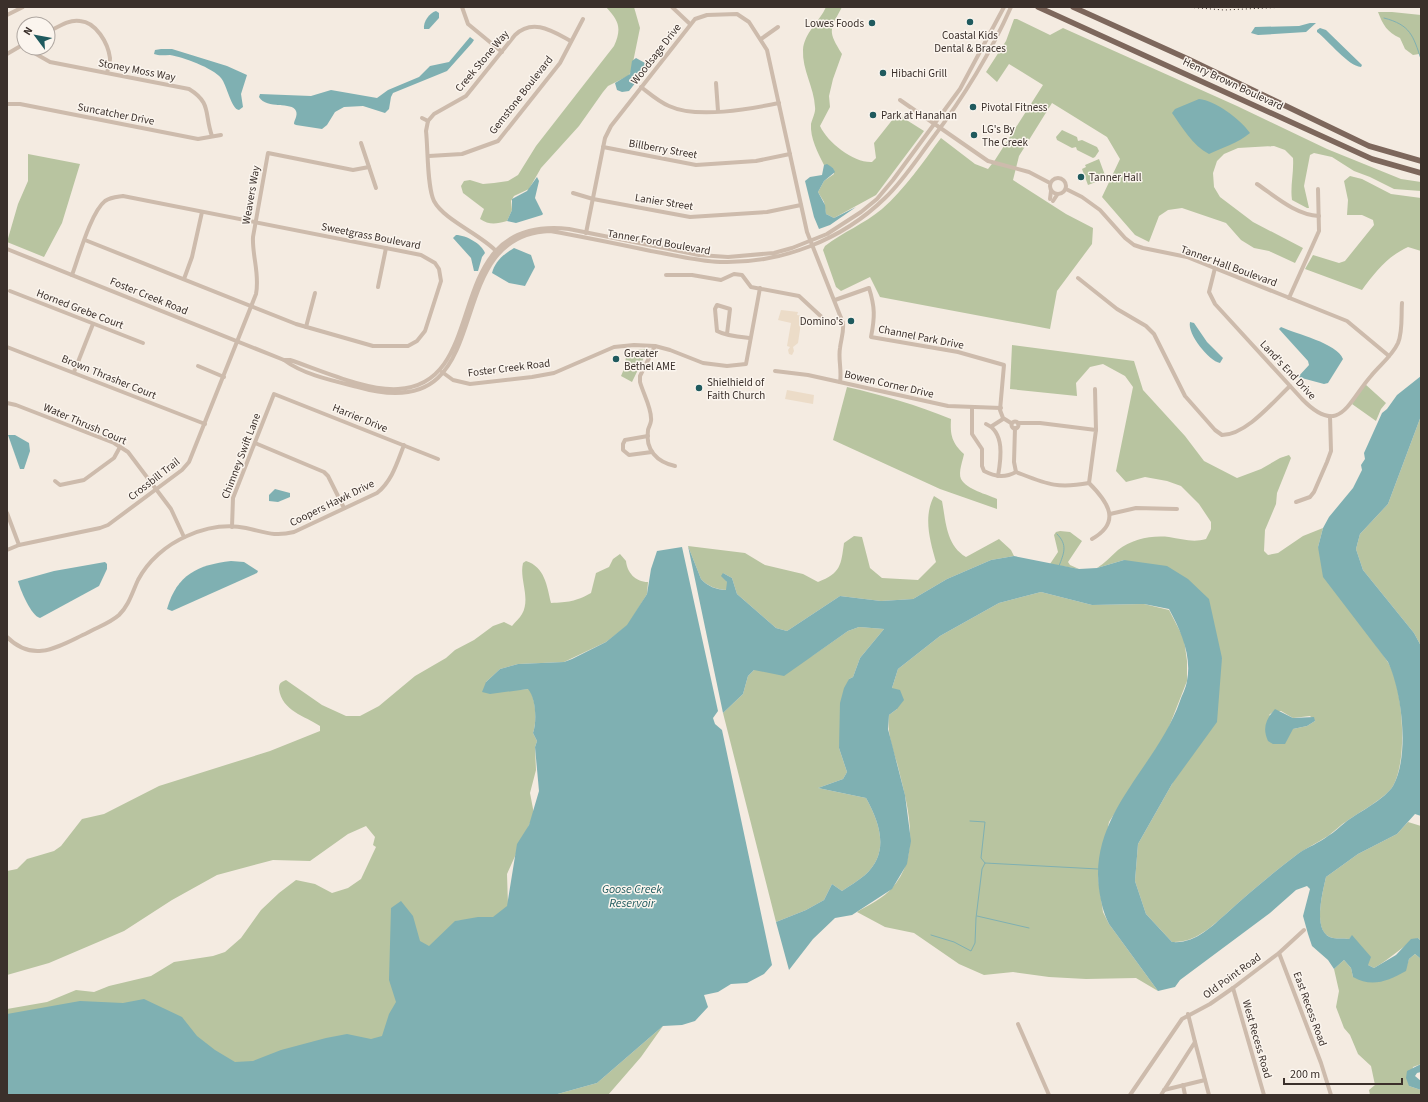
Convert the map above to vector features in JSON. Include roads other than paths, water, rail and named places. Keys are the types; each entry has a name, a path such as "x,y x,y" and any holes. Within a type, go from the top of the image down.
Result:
{"main road":[{"name":"Henry Brown Boulevard","path":"1038,7 1372,159 1421,173"},
{"name":"Henry Brown Boulevard","path":"1073,7 1195,62 1370,146 1421,161"}],"street":[{"path":"7,15 23,7"},
{"path":"462,7 468,24 502,52"},
{"path":"672,7 690,24"},
{"name":"Tanner Ford Boulevard","path":"496,252 516,239 533,232 550,231 683,257 719,262 738,262 787,254 851,226 885,198 900,182 940,129 974,78 1011,7"},
{"name":"Tanner Ford Boulevard","path":"1008,13 1015,7"},
{"name":"Tanner Ford Boulevard","path":"442,372 451,354 479,277 496,252 511,238 534,229 550,226 699,255 728,257 774,253 812,243 843,225 877,199 935,125 960,89 1002,8"},
{"name":"Woodsage Drive","path":"585,238 603,147 611,126 695,19 707,15 737,14 749,22 761,39 769,57 808,232 835,300 844,331 840,347 842,371 840,382"},
{"name":"Gemstone Boulevard","path":"429,156 462,154 498,141 560,63 583,19"},
{"path":"56,28 70,22 81,21 92,25 98,32 108,51 110,59 107,73"},
{"name":"Creek Stone Way","path":"428,121 438,110 466,96 519,32 535,26 546,28 571,41"},
{"path":"761,39 778,27"},
{"path":"7,54 16,49"},
{"name":"Stoney Moss Way","path":"40,56 50,62 189,89 199,96 207,109 212,136"},
{"path":"716,83 718,111"},
{"path":"641,87 660,101 680,110 701,112 750,109 779,103"},
{"name":"Tanner Hall Boulevard","path":"900,100 988,161 1029,172 1050,183 1054,179 1062,178 1066,184 1066,189 1087,200 1100,210 1125,238 1134,244 1143,248 1187,257 1347,321 1389,356"},
{"name":"Suncatcher Drive","path":"7,104 20,104 198,138 221,135"},
{"path":"422,118 428,121 426,131 431,190 437,206 496,252"},
{"path":"361,143 376,188"},
{"name":"Billberry Street","path":"603,147 696,165 756,161 790,154"},
{"name":"Weavers Way","path":"238,341 258,285 252,247 255,222 268,153 353,170 369,167"},
{"path":"1050,183 1051,200 1057,195 1063,193 1066,189"},
{"path":"1257,184 1300,212 1309,216 1319,216"},
{"path":"1289,298 1318,231 1318,189"},
{"path":"1051,191 1057,195"},
{"name":"Lanier Street","path":"573,193 593,199 690,217 767,212 801,205"},
{"name":"Sweetgrass Boulevard","path":"72,275 85,240 96,212 106,200 113,197 123,196 386,248 428,258 439,269 441,281 440,288 425,330 417,341 403,347 373,346 306,327 85,240"},
{"path":"184,279 192,257 202,212"},
{"path":"378,287 386,248"},
{"name":"Foster Creek Road","path":"7,249 284,360 290,360 338,377 389,389 410,388 442,372 453,380 470,384 526,378 554,373 614,347 634,345 655,346 703,363 727,366 739,364 747,365 750,338"},
{"name":"Land's End Drive","path":"1215,268 1209,292 1215,304 1314,412 1321,415 1330,416"},
{"path":"666,275 692,275 721,280 734,274 742,276 751,286 799,296 826,321 832,323 841,318"},
{"path":"1078,278 1117,309 1146,326 1154,334 1185,396 1215,430 1222,435 1237,432 1250,424 1290,386"},
{"path":"727,334 730,309 717,305 715,309 717,331 727,334 750,338 760,288"},
{"name":"Channel Park Drive","path":"835,300 869,288 874,303 875,314 871,337 958,352 1004,365 1001,408"},
{"name":"Horned Grebe Court","path":"10,291 143,343"},
{"path":"306,327 315,293"},
{"path":"1296,502 1310,497 1314,492 1332,451 1330,416 1350,407 1370,377 1389,356 1398,343 1401,336 1402,303"},
{"path":"74,372 93,324"},
{"name":"Crossbill Trail","path":"7,550 19,545 108,525 182,470 189,462 238,341"},
{"path":"655,346 640,376 651,417 648,436 652,452 658,460 674,466"},
{"name":"Brown Thrasher Court","path":"7,347 205,424"},
{"path":"198,366 224,377"},
{"name":"Bowen Corner Drive","path":"775,371 840,382 924,402 954,407 1001,408"},
{"path":"1089,483 1096,430 1095,389"},
{"name":"Chimney Swift Lane","path":"232,527 233,498 274,394"},
{"name":"Harrier Drive","path":"274,394 438,459"},
{"name":"Water Thrush Court","path":"7,403 16,405 120,446 128,452 171,509 184,537"},
{"path":"972,407 972,434 982,449 982,466 984,471 1006,477 1016,472 1050,485 1064,487 1089,483"},
{"path":"1001,408 1003,419"},
{"path":"1003,419 1011,423 1014,428 1014,462 1016,472"},
{"path":"992,426 1003,419"},
{"path":"1011,423 1015,421 1018,423 1040,423 1096,430"},
{"path":"1014,428 1018,426 1018,423"},
{"path":"986,424 992,426 999,439 1001,452 998,476"},
{"path":"648,436 625,440 623,450 629,455 652,452"},
{"path":"255,443 324,472 328,476 344,508"},
{"name":"Coopers Hawk Drive","path":"7,637 14,644 30,651 48,650 112,620 125,608 138,580 150,564 167,547 184,537 205,529 232,527 273,535 284,535 294,532 377,493 383,488 391,477 404,445"},
{"path":"55,481 60,485 84,480 114,458 120,446"},
{"path":"1089,483 1104,498 1110,514 1110,519 1100,534 1092,539"},
{"path":"1110,514 1136,508 1177,509"},
{"path":"7,513 19,545"},
{"name":"Old Point Road","path":"1130,1095 1182,1019 1188,1014 1210,1004 1233,988 1279,953 1304,930"},
{"name":"East Recess Road","path":"1279,953 1321,1063 1330,1095"},
{"name":"West Recess Road","path":"1233,988 1264,1095"},
{"path":"1188,1014 1208,1095"},
{"path":"1018,1024 1049,1095"},
{"path":"1161,1095 1195,1042"},
{"path":"1164,1090 1204,1080"},
{"path":"1183,1085 1185,1095"}],"water":[{"path":"436,11 439,13 439,18 429,29 424,29 424,24 427,18"},
{"path":"1316,23 1306,32 1258,35 1251,33 1255,27 1299,26"},
{"path":"1320,28 1326,30 1362,65 1361,67 1350,62 1317,32"},
{"path":"470,37 474,40 472,43 447,71 393,93 389,109 385,113 363,106 344,107 335,112 327,125 322,129 294,124 296,111 294,108 290,106 273,105 263,101 259,97 260,94 311,96 331,90 377,98 388,90 419,77 430,66 449,62"},
{"path":"172,49 227,66 247,75 241,94 243,107 239,110 236,109 223,81 217,74 205,67 182,58 170,55 154,54 155,50"},
{"path":"636,58 645,63 647,68 629,91 622,92 617,90 615,83 630,74 632,61"},
{"path":"1199,99 1205,100 1220,107 1240,122 1250,133 1245,137 1209,154 1203,151 1188,136 1172,113 1175,109"},
{"path":"827,164 833,168 835,172 824,181 818,192 825,205 826,214 834,218 856,207 830,225 819,229 814,217 805,181 810,177 822,175 824,165"},
{"path":"537,177 539,181 535,198 543,214 516,223 507,221 512,210 512,199 527,191"},
{"path":"456,235 460,235 481,246 485,253 482,257 478,271 474,271 471,258 453,238"},
{"path":"514,248 531,255 535,267 525,286 509,283 492,273 500,258"},
{"path":"1190,322 1194,323 1207,342 1223,358 1220,363 1210,357 1195,340 1190,327"},
{"path":"1281,327 1325,344 1339,353 1343,359 1328,383 1324,384 1298,377 1309,365 1308,361 1279,329"},
{"path":"1421,376 1421,416 1388,504 1360,534 1356,549 1363,570 1414,633 1421,646 1421,816 1415,814 1397,834 1358,854 1326,877 1321,901 1320,921 1322,929 1326,935 1333,938 1349,939 1352,935 1371,957 1368,965 1374,968 1396,955 1411,939 1418,938 1421,941 1421,959 1415,954 1409,959 1406,971 1393,978 1373,983 1353,977 1351,968 1344,960 1334,969 1328,960 1312,946 1308,934 1303,916 1310,889 1307,886 1296,890 1270,913 1180,980 1175,987 1158,991 1107,920 1102,907 1099,889 1099,862 1104,837 1114,814 1127,791 1170,725 1186,684 1188,672 1187,653 1178,626 1169,609 1144,604 1092,605 1041,592 999,603 940,636 898,669 892,688 900,690 904,700 897,709 889,715 888,729 905,795 911,841 907,864 892,889 852,915 835,918 813,939 789,970 776,922 806,910 824,900 832,884 842,891 865,875 873,866 878,857 880,838 878,828 875,817 866,798 818,788 843,779 847,772 839,748 840,703 844,688 849,679 853,677 860,658 884,629 859,627 848,631 784,676 754,670 748,676 743,694 723,713 688,546 701,579 706,584 726,590 727,582 721,576 723,573 732,578 737,594 776,628 787,631 840,596 881,601 913,599 947,579 991,560 1014,556 1079,569 1097,568 1124,560 1167,566 1188,579 1209,599 1222,658 1217,722 1172,784 1138,844 1135,881 1146,914 1172,942 1180,942 1202,934 1209,929 1290,860 1302,851 1333,833 1347,821 1384,796 1393,786 1398,773 1403,741 1400,707 1393,675 1388,662 1323,577 1318,547 1323,528 1329,517 1353,488 1362,470 1361,465 1365,459 1364,453 1382,413 1387,409 1397,395"},
{"path":"8,435 15,435 29,443 30,451 24,469 20,469"},
{"path":"275,489 290,493 290,497 278,502 269,501 269,495"},
{"name":"Goose Creek Reservoir","path":"682,547 718,711 713,718 715,724 722,730 772,965 764,974 747,983 731,984 718,992 704,995 708,1007 695,1021 682,1025 663,1026 597,1083 554,1095 7,1095 7,1014 80,1001 123,1003 144,999 182,1017 197,1036 215,1050 235,1062 253,1061 281,1050 347,1034 371,1039 382,1036 389,1014 396,1002 389,980 391,908 401,901 413,916 420,941 429,946 455,921 478,917 493,917 507,906 517,844 529,825 539,791 535,747 537,741 533,733 535,710 533,698 528,689 490,694 482,692 486,682 500,669 518,664 564,662 606,642 627,625 647,594 651,569 657,551"},
{"path":"231,561 244,562 258,571 257,573 172,611 167,609 171,597 177,587 190,573 208,565"},
{"path":"105,562 107,564 107,569 99,586 40,618 30,608 23,596 18,581 54,571"},
{"path":"1275,709 1293,718 1314,717 1315,721 1307,726 1293,729 1285,744 1273,744 1268,741 1265,728 1269,716"},
{"path":"1421,1064 1421,1072 1417,1073 1415,1076 1421,1081 1421,1090 1409,1086 1406,1078 1407,1071"}],"waterway":[{"path":"1384,18 1400,24 1410,32 1421,59"},
{"path":"1057,534 1064,546 1059,566"},
{"path":"970,821 985,822 981,858 985,863"},
{"path":"931,935 954,942 971,951 975,943 976,918 982,869 985,863 1098,869"},
{"path":"977,916 1029,928"}],"railway":[{"path":"1186,7 1224,10 1287,7"}],"place":[{"name":"Coastal Kids Dental & Braces","path":"970,22"},
{"name":"Lowes Foods","path":"872,23"},
{"name":"Hibachi Grill","path":"883,73"},
{"name":"Pivotal Fitness","path":"973,107"},
{"name":"Park at Hanahan","path":"873,115"},
{"name":"LG's By The Creek","path":"974,135"},
{"name":"Tanner Hall","path":"1081,177"},
{"name":"Domino's","path":"851,321"},
{"name":"Greater Bethel AME","path":"616,359"},
{"name":"Shielhield of Faith Church","path":"699,388"}]}
